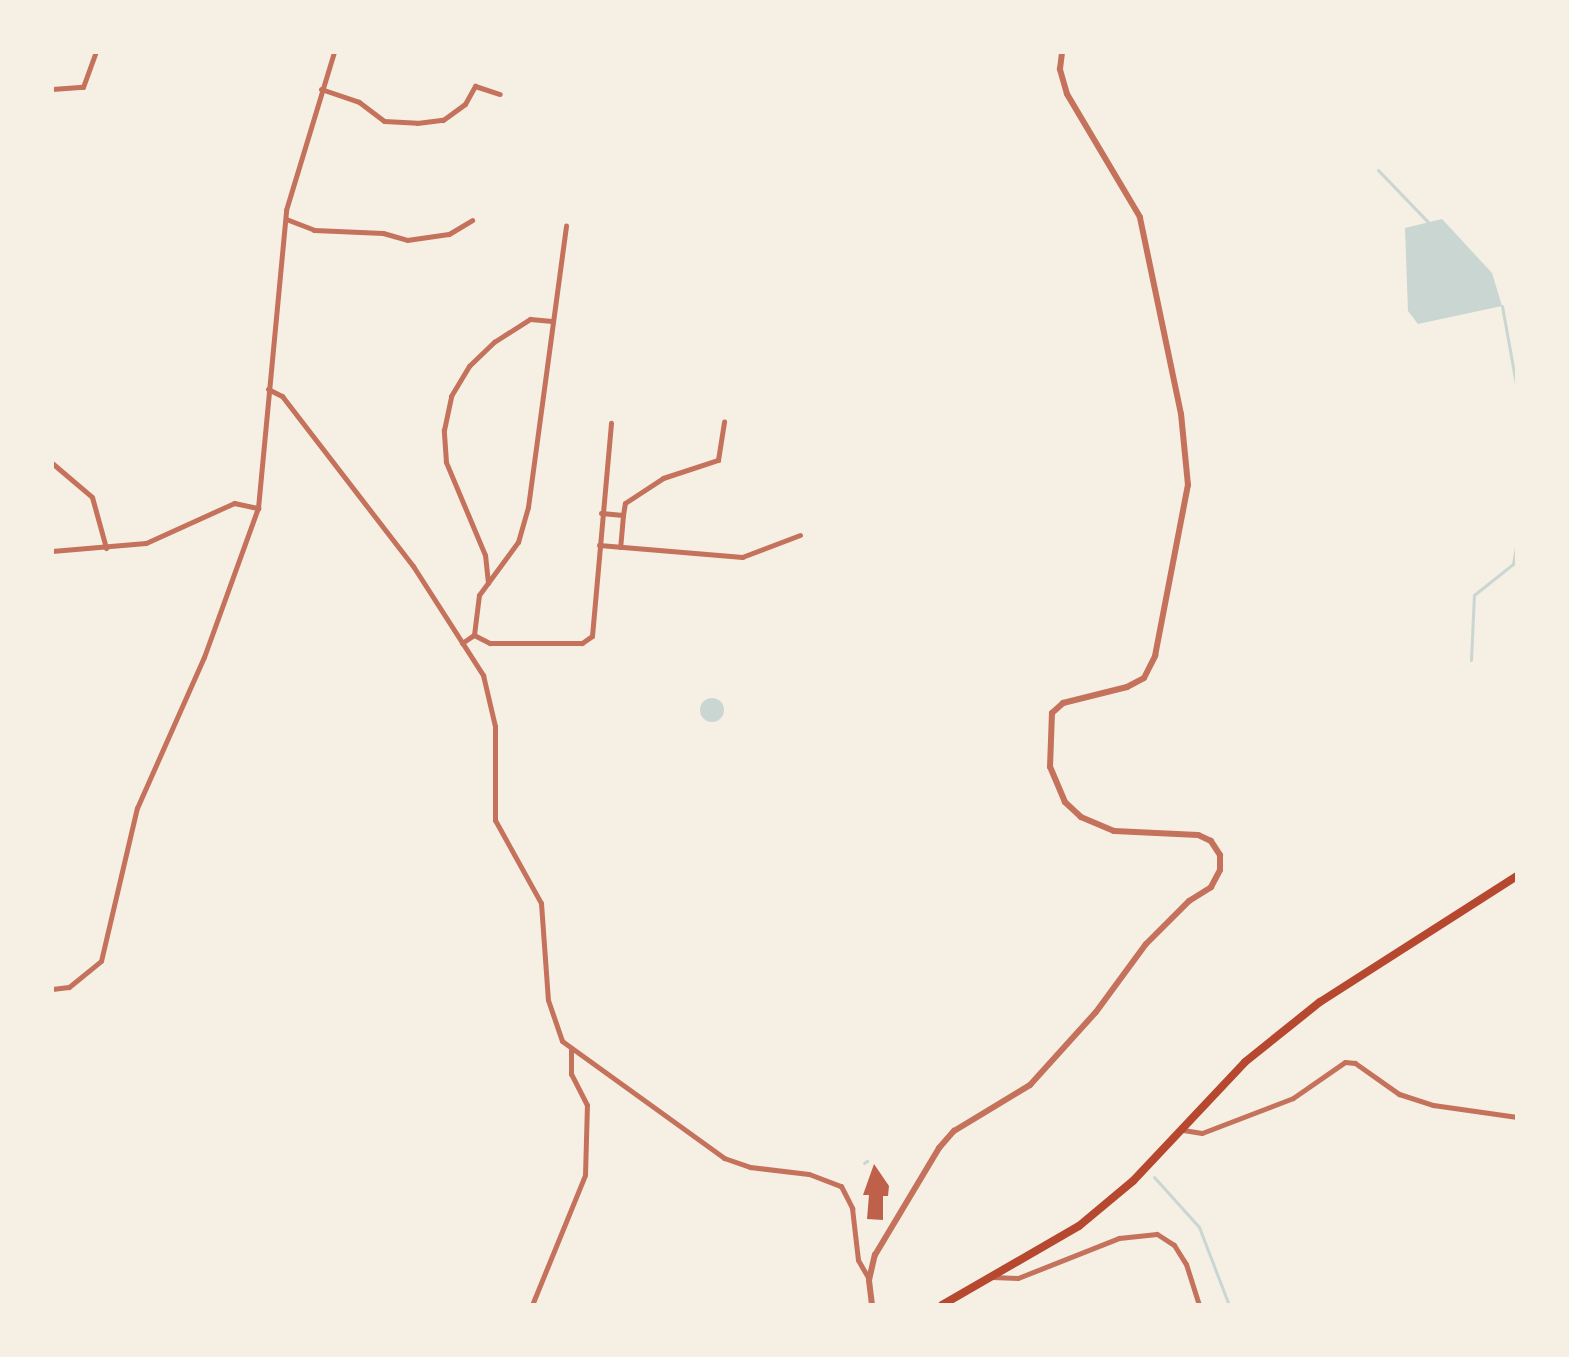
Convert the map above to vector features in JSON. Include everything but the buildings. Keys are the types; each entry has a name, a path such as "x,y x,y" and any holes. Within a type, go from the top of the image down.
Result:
{"main road":[{"path":"942,1305 1079,1226 1183,1130 1245,1062 1320,1002 1517,876"}],"street":[{"path":"52,89 83,87 96,52"},
{"path":"52,989 69,987 101,961 137,808 209,642 258,508 286,219 334,52"},
{"path":"869,1280 886,1232 939,1148 954,1131 1030,1085 1096,1012 1146,944 1189,901 1211,887 1220,870 1220,855 1211,841 1198,835 1114,831 1081,817 1065,802 1050,767 1052,713 1063,703 1136,683 1155,656 1188,485 1181,414 1140,217 1067,94 1060,69 1062,52"},
{"path":"321,89 359,102 384,121 417,123 443,120 465,104 475,86 500,94"},
{"path":"286,219 314,230 383,233 407,240 449,234 472,220"},
{"path":"474,635 473,616 488,583 518,542 528,507 566,226"},
{"path":"488,583 485,555 446,462 444,430 451,396 469,366 494,342 530,319 552,321"},
{"path":"268,389 282,396 413,566 483,675 490,697 495,820 541,903 548,1000 553,1024 571,1050 724,1158 750,1167 809,1174 841,1186 852,1208 858,1260 869,1280 872,1305"},
{"path":"620,547 625,503 663,478 718,460 724,421"},
{"path":"474,635 490,643 582,643 592,636 611,423"},
{"path":"52,463 92,497 106,548"},
{"path":"52,551 146,543 234,503 258,508"},
{"path":"601,513 623,515"},
{"path":"599,545 742,557 800,535"},
{"path":"462,643 474,635"},
{"path":"532,1305 585,1175 587,1105 571,1074 571,1050"},
{"path":"1183,1130 1202,1133 1293,1098 1345,1062 1355,1063 1399,1094 1517,1117"},
{"path":"990,1276 1018,1278 1119,1238 1157,1234 1174,1245 1186,1264 1199,1305"}],"shaded area":[{"path":"1442,219 1492,273 1502,306 1418,324 1408,311 1405,228"},
{"path":"712,698 720,702 724,710 720,718 712,722 704,718 700,710 704,702"}],"waterway":[{"path":"1378,170 1428,222"},
{"path":"1502,306 1517,389"},
{"path":"1471,660 1474,595 1513,564 1517,541"},
{"path":"1154,1177 1199,1227 1229,1305"}]}
